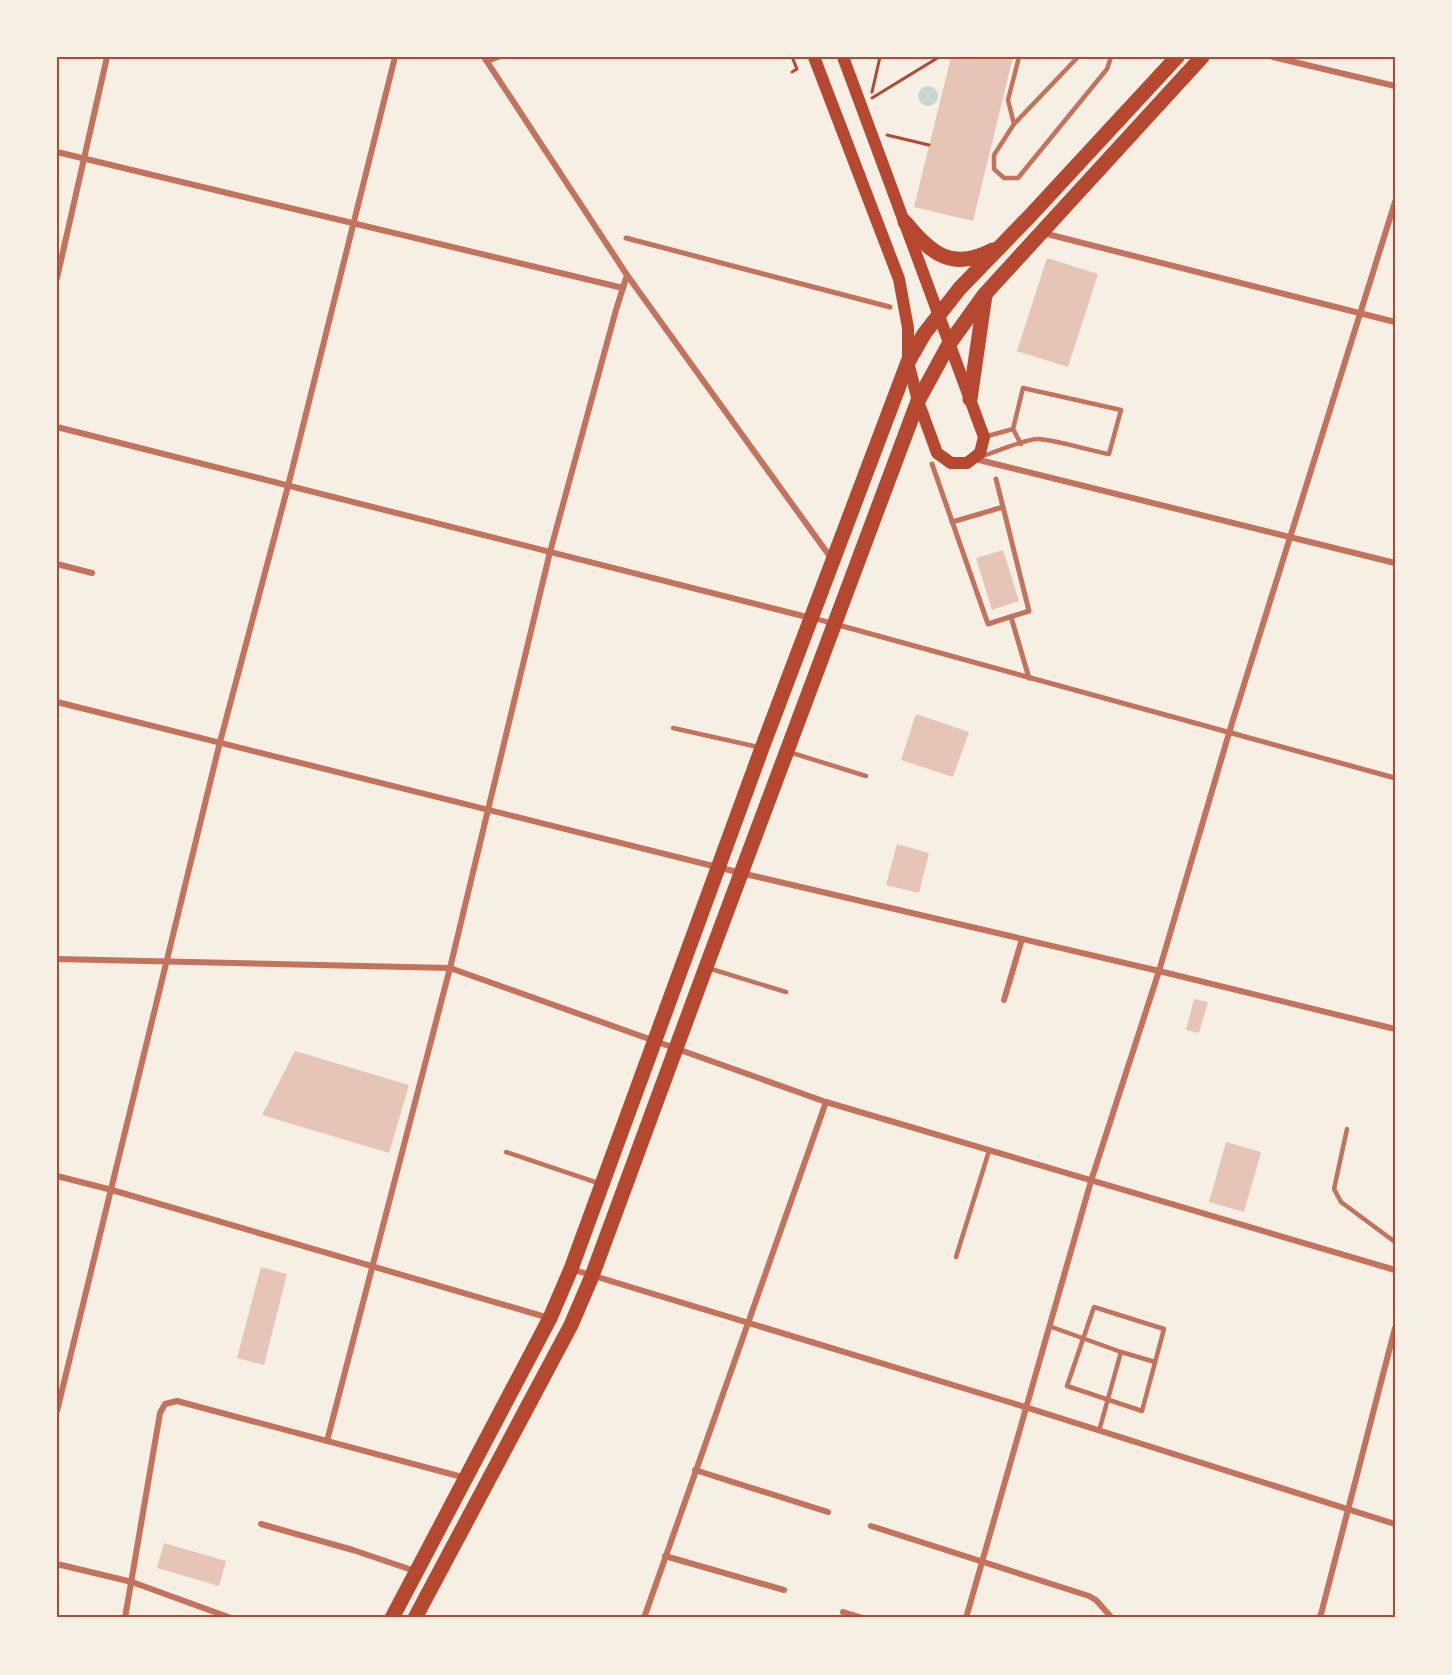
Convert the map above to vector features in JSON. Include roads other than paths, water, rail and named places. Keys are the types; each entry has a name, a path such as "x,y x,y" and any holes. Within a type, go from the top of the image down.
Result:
{"main road":[{"path":"814,57 899,279 908,328 908,362 918,401 937,453 951,463 959,464 974,459 980,453 984,437 843,57"},
{"path":"392,1618 550,1318 571,1269 762,748 908,362 939,312 960,288 1176,57"},
{"path":"415,1618 571,1325 592,1276 918,401 949,344 985,294 1202,57"},
{"path":"905,222 929,249 951,258 973,258 1001,246"},
{"path":"970,399 985,294"}],"street":[{"path":"57,278 107,57"},
{"path":"57,1411 220,742 288,486 395,57"},
{"path":"498,57 485,59 627,275 833,561"},
{"path":"1273,57 1395,86"},
{"path":"57,152 623,288"},
{"path":"966,1618 1092,1181 1159,971 1229,733 1395,202"},
{"path":"1043,233 1395,322"},
{"path":"626,238 890,307"},
{"path":"327,1441 450,968 550,552 627,275"},
{"path":"57,427 812,618 1395,778"},
{"path":"974,459 1395,562"},
{"path":"932,464 988,624 1029,611 996,480"},
{"path":"952,522 1003,507"},
{"path":"57,564 92,573"},
{"path":"1011,617 1029,678"},
{"path":"57,702 741,873 1395,1029"},
{"path":"1004,1000 1022,939"},
{"path":"57,959 450,968 826,1102 1395,1270"},
{"path":"644,1618 826,1102"},
{"path":"57,1176 550,1318"},
{"path":"571,1269 1026,1407 1348,1511 1395,1524"},
{"path":"1320,1618 1395,1328"},
{"path":"125,1618 160,1413 165,1404 177,1401 466,1478"},
{"path":"695,1470 828,1512"},
{"path":"261,1524 353,1550 417,1572"},
{"path":"871,1526 1089,1596 1096,1600 1112,1618"},
{"path":"665,1556 784,1590"},
{"path":"57,1564 132,1582 231,1618"},
{"path":"843,1612 863,1618"}],"lane":[{"path":"1014,123 1008,100 1019,57"},
{"path":"1078,57 1014,123 994,155 994,169 1004,178 1018,178 1107,69 1111,57"},
{"path":"974,459 1037,439 1109,454 1121,410 1023,388 1013,429 1021,444"},
{"path":"984,437 1013,429"},
{"path":"673,728 762,748"},
{"path":"786,751 866,776"},
{"path":"706,967 786,992"},
{"path":"1347,1129 1334,1189 1341,1202 1395,1242"},
{"path":"956,1257 989,1151"},
{"path":"506,1152 602,1184"},
{"path":"1094,1308 1164,1329 1155,1362 1142,1411 1067,1386 1094,1308"},
{"path":"1049,1326 1155,1362"},
{"path":"1099,1431 1121,1352"}]}
